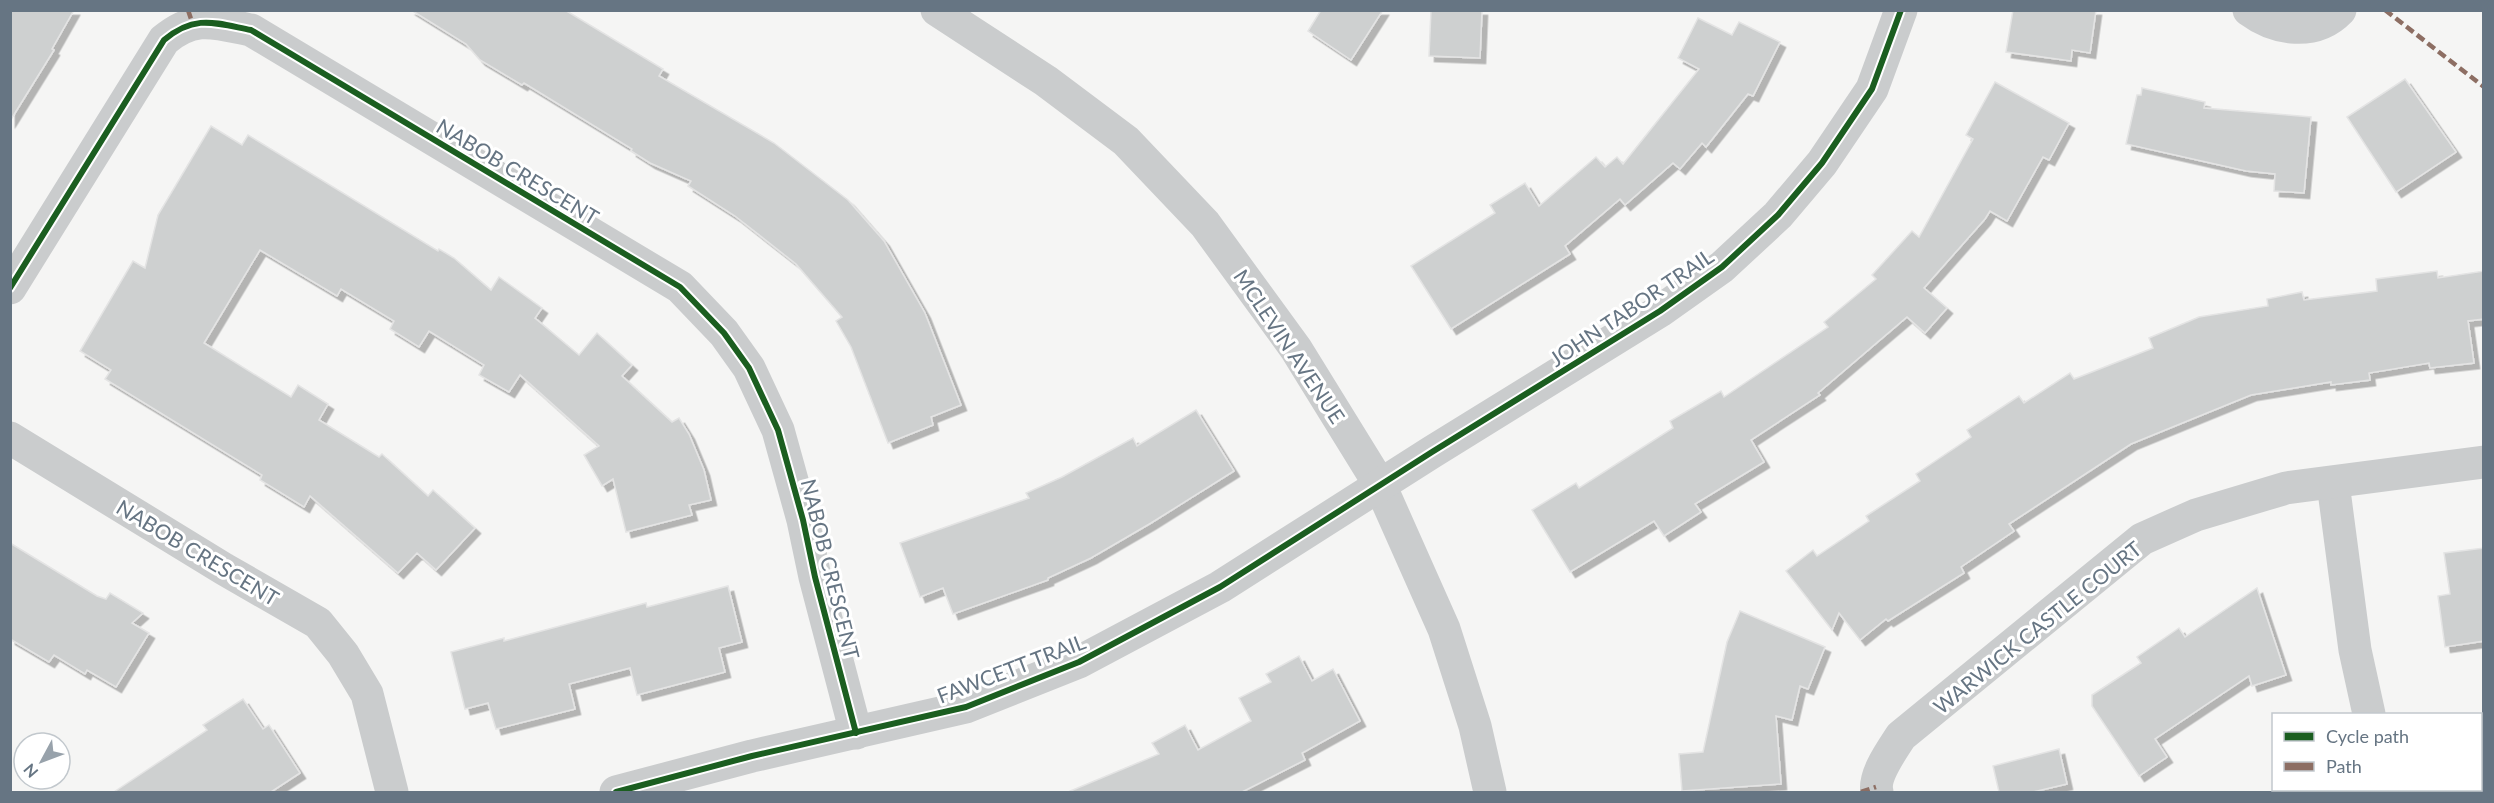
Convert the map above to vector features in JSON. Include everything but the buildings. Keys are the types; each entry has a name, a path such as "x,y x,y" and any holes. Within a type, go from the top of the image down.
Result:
{"street":[{"name":"MCLEVIN AVENUE","path":"937,10 1046,81 1126,141 1205,224 1296,349 1380,485 1444,629 1475,726 1490,792"},
{"name":"JOHN TABOR TRAIL","path":"1380,485 1651,318 1722,267 1778,216 1822,163 1872,89 1901,10"},
{"path":"2249,10 2262,20 2281,27 2301,28 2320,23 2340,10"},
{"name":"NABOB CRESCENT","path":"10,288 164,40 177,30 205,21 251,30 680,287 724,333 749,368 778,430 803,520 814,577 856,732"},
{"name":"NABOB CRESCENT","path":"10,438 224,569 318,623 343,654 367,694 392,792"},
{"name":"WARWICK CASTLE COURT","path":"1877,792 1876,787 1886,759 1901,736 2142,539 2196,515 2286,488 2484,462"},
{"path":"2333,483 2355,650 2369,713"},
{"name":"FAWCETT TRAIL","path":"616,792 752,756 966,707 1079,663 1220,587 1380,485"}],"marked path":[{"path":"188,10 193,25"},
{"path":"2385,10 2484,87"},
{"path":"1861,792 1876,787"}],"cycle path":[{"path":"616,792 752,756 966,707 1079,662 1220,587 1660,311 1722,267 1778,215 1822,163 1872,89 1901,10"},
{"path":"10,288 164,40 186,26 196,24 216,23 251,30 680,287 724,333 749,368 778,430 856,733"}]}
